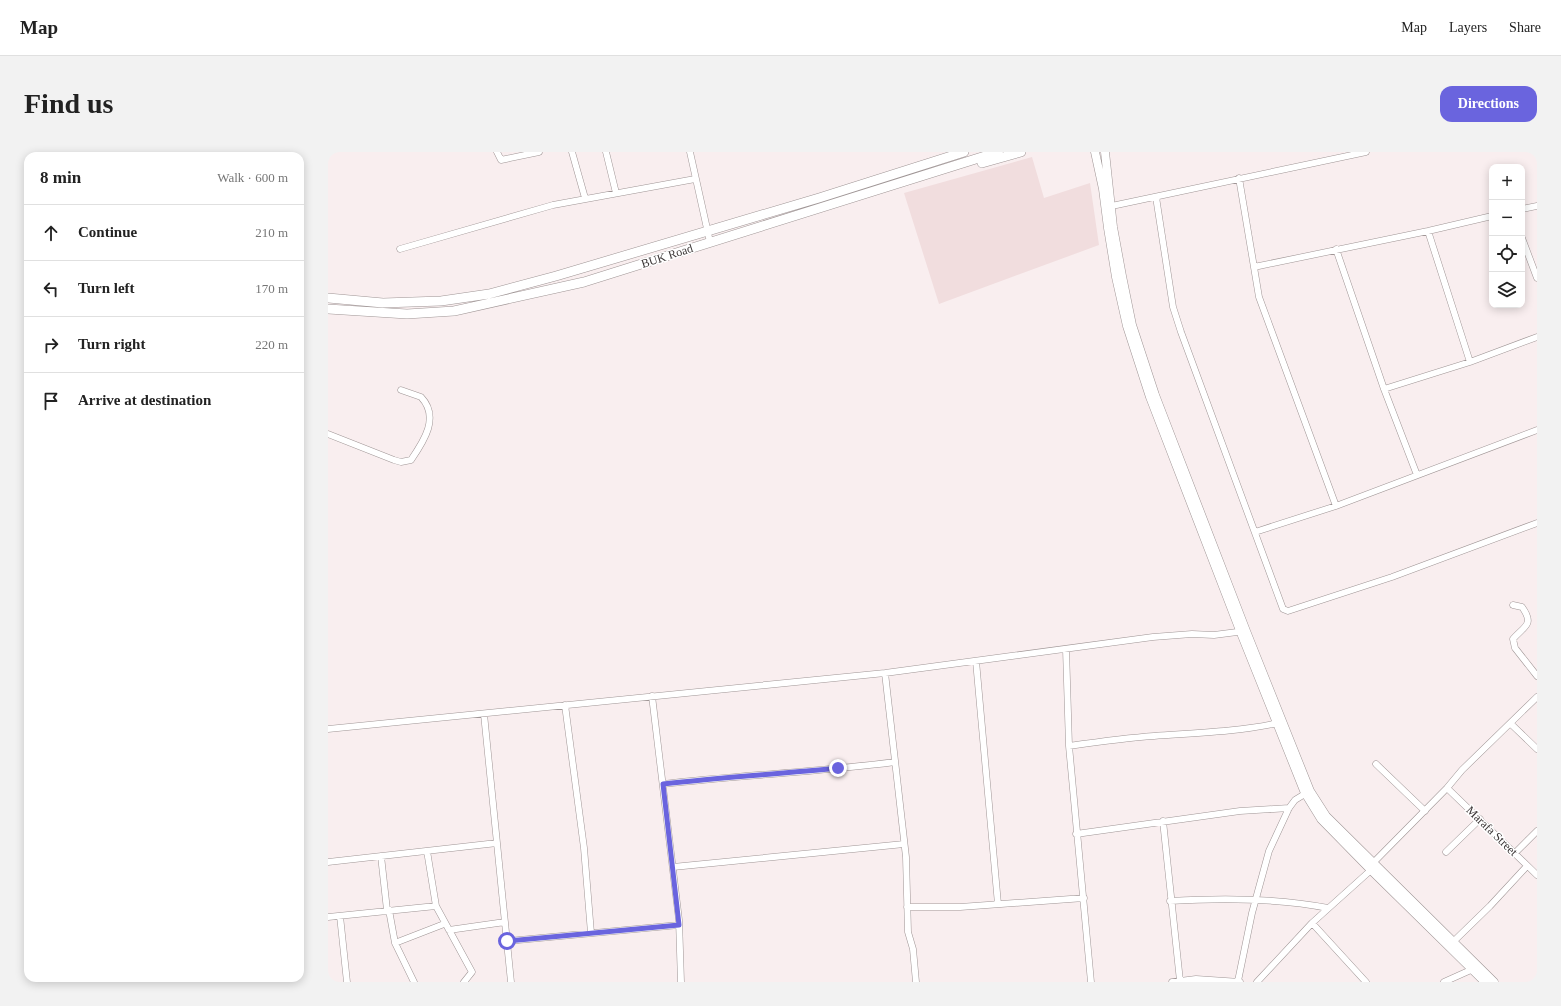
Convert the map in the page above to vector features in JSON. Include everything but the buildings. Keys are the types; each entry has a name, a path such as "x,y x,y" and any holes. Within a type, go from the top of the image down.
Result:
{"main road":[{"path":"906,170 917,164 953,152"},
{"name":"BUK Road","path":"328,298 383,303 462,299 556,276 964,152"},
{"name":"BUK Road","path":"328,309 407,314 454,311 584,282 831,206 998,152"},
{"path":"921,176 933,177 944,175 1021,152"},
{"path":"1095,152 1108,207"},
{"path":"1105,152 1108,207 1116,277 1127,326 1150,397 1199,516 1278,723 1308,792 1321,819 1494,982"},
{"path":"1243,632 1308,792"},
{"path":"1372,867 1485,982"}],"street":[{"path":"497,152 501,160 539,152"},
{"path":"572,152 585,198"},
{"path":"606,152 616,193"},
{"path":"690,152 710,242"},
{"path":"1108,207 1366,152"},
{"path":"1239,178 1259,297 1336,506"},
{"path":"400,249 553,205 695,179"},
{"path":"1156,196 1173,307 1283,609 1286,611 1392,577 1537,523"},
{"path":"1525,208 1537,206"},
{"path":"1254,267 1428,231 1489,217"},
{"path":"1428,231 1470,362"},
{"path":"1525,246 1537,278"},
{"path":"1336,249 1384,389 1417,475"},
{"path":"1384,389 1470,362 1537,337"},
{"path":"328,434 394,460 401,462 411,460 427,435 430,411 421,397 401,390"},
{"path":"1255,532 1336,506 1537,430"},
{"path":"1512,605 1522,607 1529,618 1528,623 1513,639 1515,648 1537,676"},
{"path":"328,730 885,673 1184,634 1214,635 1243,632"},
{"path":"1066,649 1069,746 1091,982"},
{"path":"976,661 998,904"},
{"path":"885,673 904,844 908,932 913,949 916,982"},
{"path":"652,696 679,925 681,982"},
{"path":"1257,982 1328,908 1372,867 1447,788 1462,770 1511,724 1537,697"},
{"path":"565,705 584,848 591,933"},
{"path":"484,714 511,982"},
{"path":"1069,746 1122,739 1230,731 1278,723"},
{"path":"1511,724 1537,749"},
{"path":"663,784 726,776 769,775 895,762"},
{"path":"1376,764 1425,811"},
{"name":"Marafa Street","path":"1447,788 1533,869"},
{"path":"1172,982 1196,979 1240,981 1256,901 1269,851 1289,808 1295,800 1308,792"},
{"path":"1076,834 1240,811 1289,808"},
{"path":"1446,852 1480,819"},
{"path":"1163,821 1170,901 1180,981"},
{"path":"1515,853 1537,830"},
{"path":"328,862 497,843"},
{"path":"673,866 904,844"},
{"path":"427,851 436,906 444,924 471,968 472,972 464,982"},
{"path":"381,856 388,910 395,943 414,982"},
{"path":"1453,942 1490,906 1533,869"},
{"path":"907,907 925,908 1084,898"},
{"path":"1170,901 1234,900 1314,905 1328,908"},
{"path":"328,917 436,906"},
{"path":"340,916 347,982"},
{"path":"449,930 505,922"},
{"path":"395,943 444,924"},
{"path":"1312,924 1366,982"},
{"path":"507,941 679,925"},
{"path":"1444,982 1473,969"}],"shaded area":[{"path":"1032,157 1044,198 1090,183 1099,245 939,304 904,193"}],"route":[{"path":"507,941 679,925 663,784 726,776 769,775 838,768"}]}
